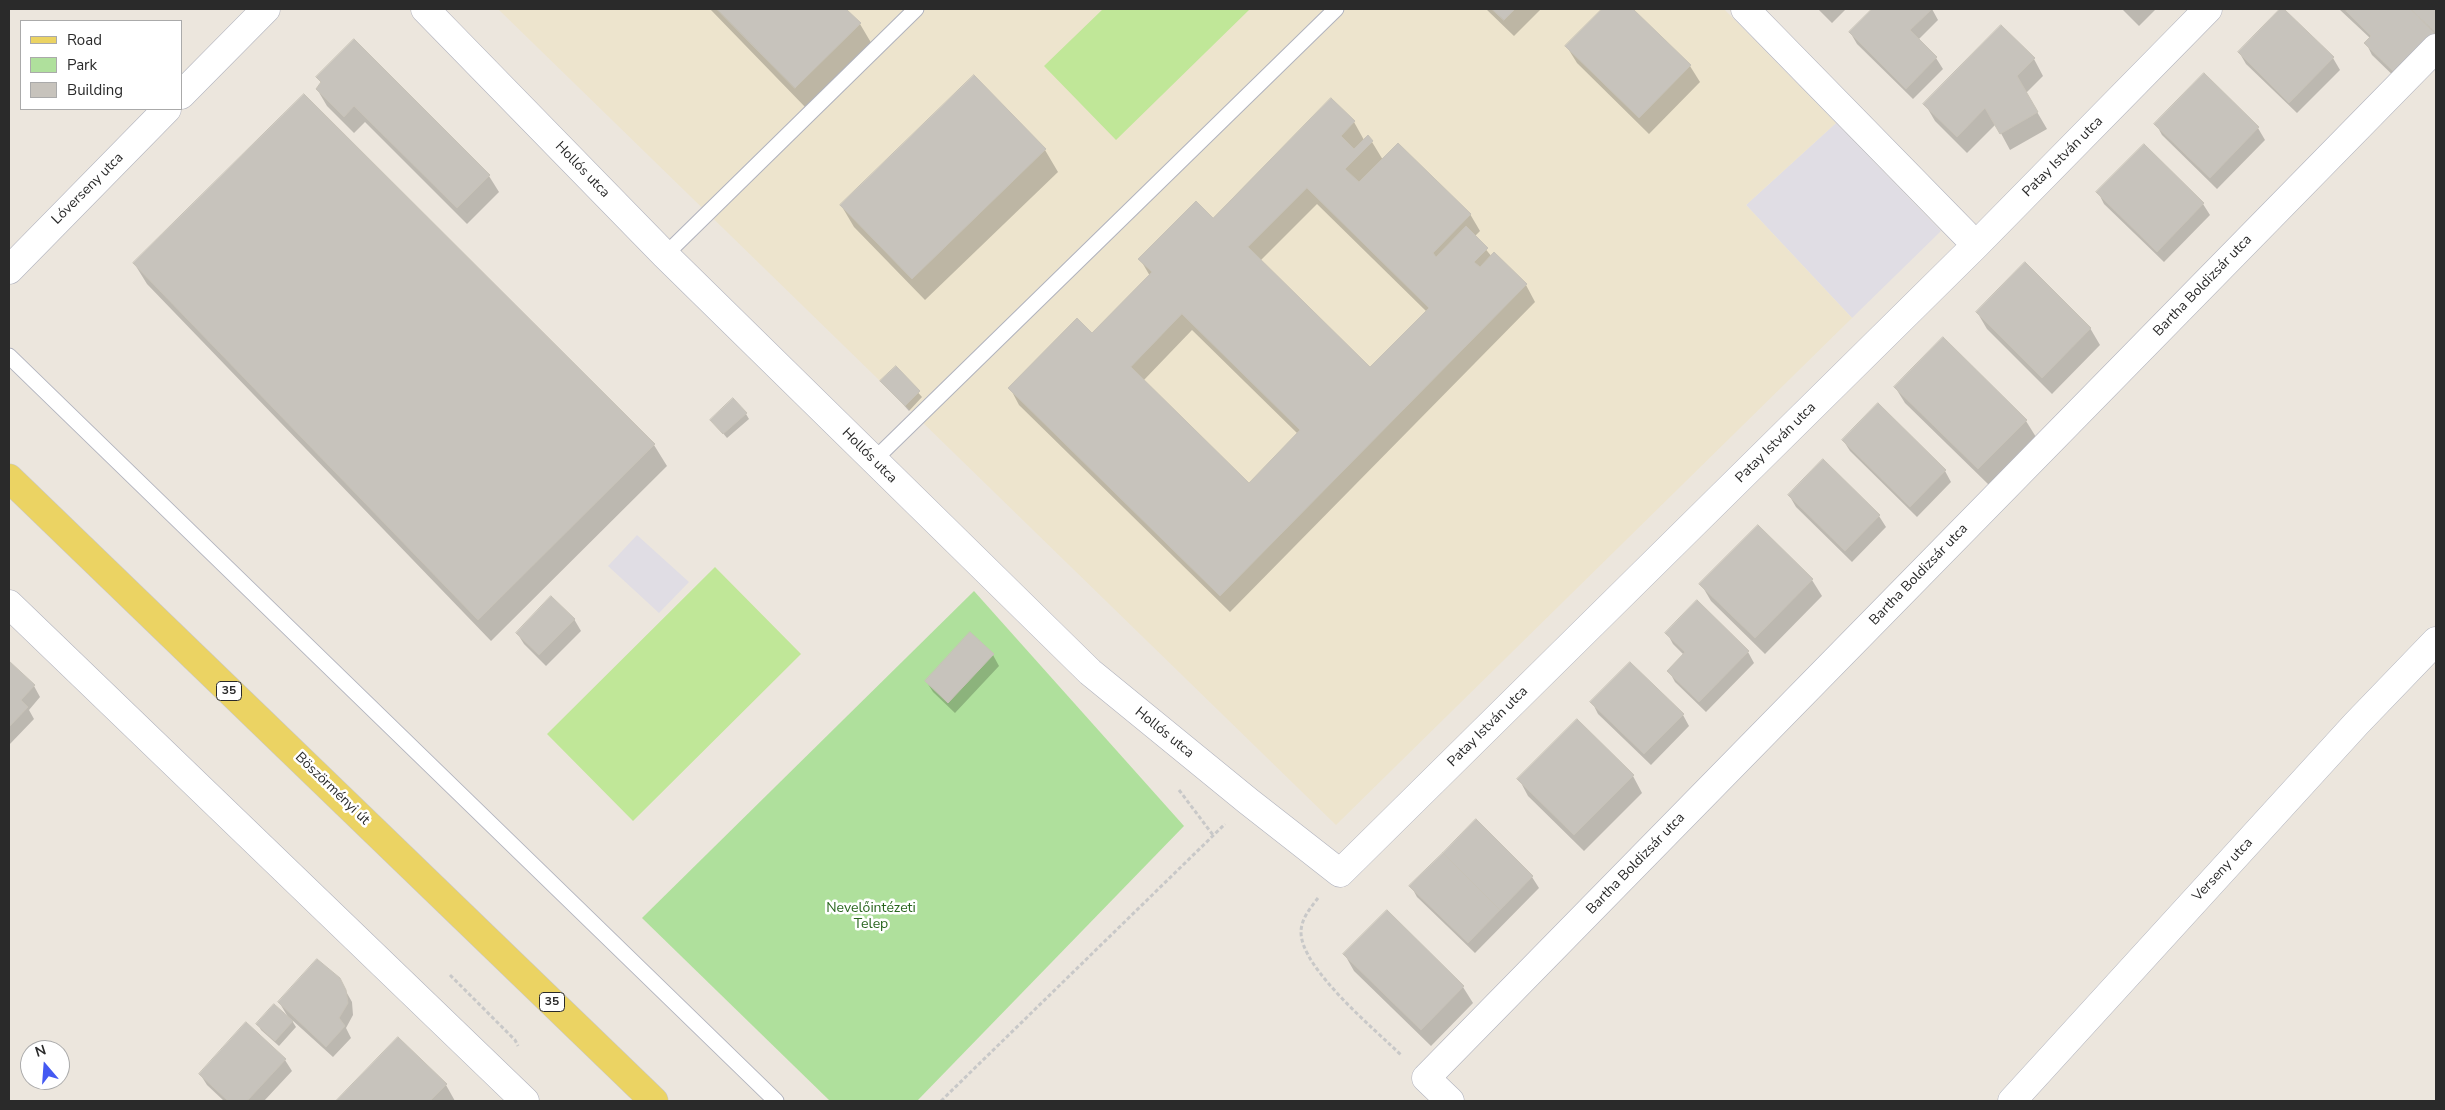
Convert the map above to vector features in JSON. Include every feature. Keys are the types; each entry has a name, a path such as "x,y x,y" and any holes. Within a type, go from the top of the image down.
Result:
{"main road":[{"name":"Böszörményi út","path":"9,478 654,1101"}],"street":[{"path":"182,93 266,9"},
{"name":"Hollós utca","path":"425,9 665,255 1090,672 1248,801 1340,873"},
{"path":"1745,9 1976,245"},
{"name":"Patay István utca","path":"1340,873 1976,245 2208,9"},
{"name":"Bartha Boldizsár utca","path":"1426,1078 2436,48"},
{"name":"Lóverseny utca","path":"9,270 166,110"},
{"path":"9,604 525,1101"},
{"name":"Verseny utca","path":"2012,1101 2356,724 2436,641"},
{"path":"1426,1078 1450,1101"}],"lane":[{"path":"665,255 916,9"},
{"path":"873,461 1336,9"},
{"path":"9,356 776,1101"}],"path":[{"path":"941,1101 1248,801"},
{"path":"1340,873 1308,910 1301,932 1308,957 1335,990 1426,1078"},
{"path":"450,976 515,1040"}],"shaded area":[{"path":"498,9 1724,9 1836,123 1746,205 1852,318 1336,825"},
{"path":"1836,123 1941,231 1852,318 1746,205"},
{"path":"637,535 689,582 659,613 608,566"}],"green space":[{"path":"1103,9 1250,9 1116,140 1044,66"},
{"path":"715,567 801,654 633,821 547,734"},
{"name":"Nevelőintézeti Telep","path":"974,591 1184,826 917,1101 830,1101 642,918"}],"building":[{"path":"717,9 846,9 861,23 795,88"},
{"path":"1492,9 1515,9 1504,20"},
{"path":"1602,9 1633,9 1691,65 1639,118 1565,46"},
{"path":"1872,9 1932,9 1910,30 1937,57 1906,89 1849,32"},
{"path":"2280,9 2284,9 2334,57 2289,103 2238,52"},
{"path":"2348,9 2411,9 2436,35 2397,75 2364,43 2371,36 2346,11"},
{"path":"2411,9 2436,9 2436,33"},
{"path":"2001,25 2035,58 2017,76 2038,112 2000,134 1985,108 1957,137 1923,104"},
{"path":"354,39 490,175 457,208 354,106 344,117 316,89 321,82 316,77"},
{"path":"2204,73 2259,127 2210,178 2154,124"},
{"path":"974,75 1046,149 912,279 840,205"},
{"path":"304,94 655,444 478,620 133,263"},
{"path":"1331,98 1355,121 1341,136 1354,149 1368,135 1373,141 1345,169 1359,182 1398,143 1471,214 1433,253 1436,257 1466,226 1488,248 1474,262 1480,267 1494,252 1527,284 1220,596 1008,388 1077,318 1092,333 1152,272 1138,259 1196,201 1213,218","holes":["1307,188 1429,308 1370,367 1248,247","1182,314 1300,430 1249,483 1131,367"]},
{"path":"2144,144 2204,203 2157,252 2096,192"},
{"path":"2025,262 2091,328 2042,378 1976,312"},
{"path":"1943,337 2027,420 1978,469 1894,387"},
{"path":"896,366 920,391 905,406 880,381"},
{"path":"733,398 747,413 723,434 710,420"},
{"path":"1878,403 1946,470 1910,507 1842,440"},
{"path":"1823,459 1880,515 1845,551 1788,495"},
{"path":"1758,525 1813,579 1755,638 1699,584"},
{"path":"551,596 575,619 539,655 516,633"},
{"path":"1697,600 1749,651 1699,702 1667,671 1685,652 1665,633"},
{"path":"970,632 994,654 948,703 925,681"},
{"path":"9,661 35,685 21,700 28,707 9,727"},
{"path":"1630,662 1684,714 1644,754 1590,702"},
{"path":"1577,719 1634,775 1574,835 1517,779"},
{"path":"1476,819 1533,876 1500,910 1443,853"},
{"path":"1443,853 1500,910 1468,943 1409,886"},
{"path":"1387,910 1464,986 1421,1030 1343,954"},
{"path":"317,959 340,978 346,990 348,1003 339,1018 345,1026 326,1047 278,1002"},
{"path":"274,1004 293,1021 275,1041 256,1024"},
{"path":"246,1022 286,1059 247,1101 228,1101 199,1074"},
{"path":"398,1037 447,1084 430,1101 336,1101"}]}
